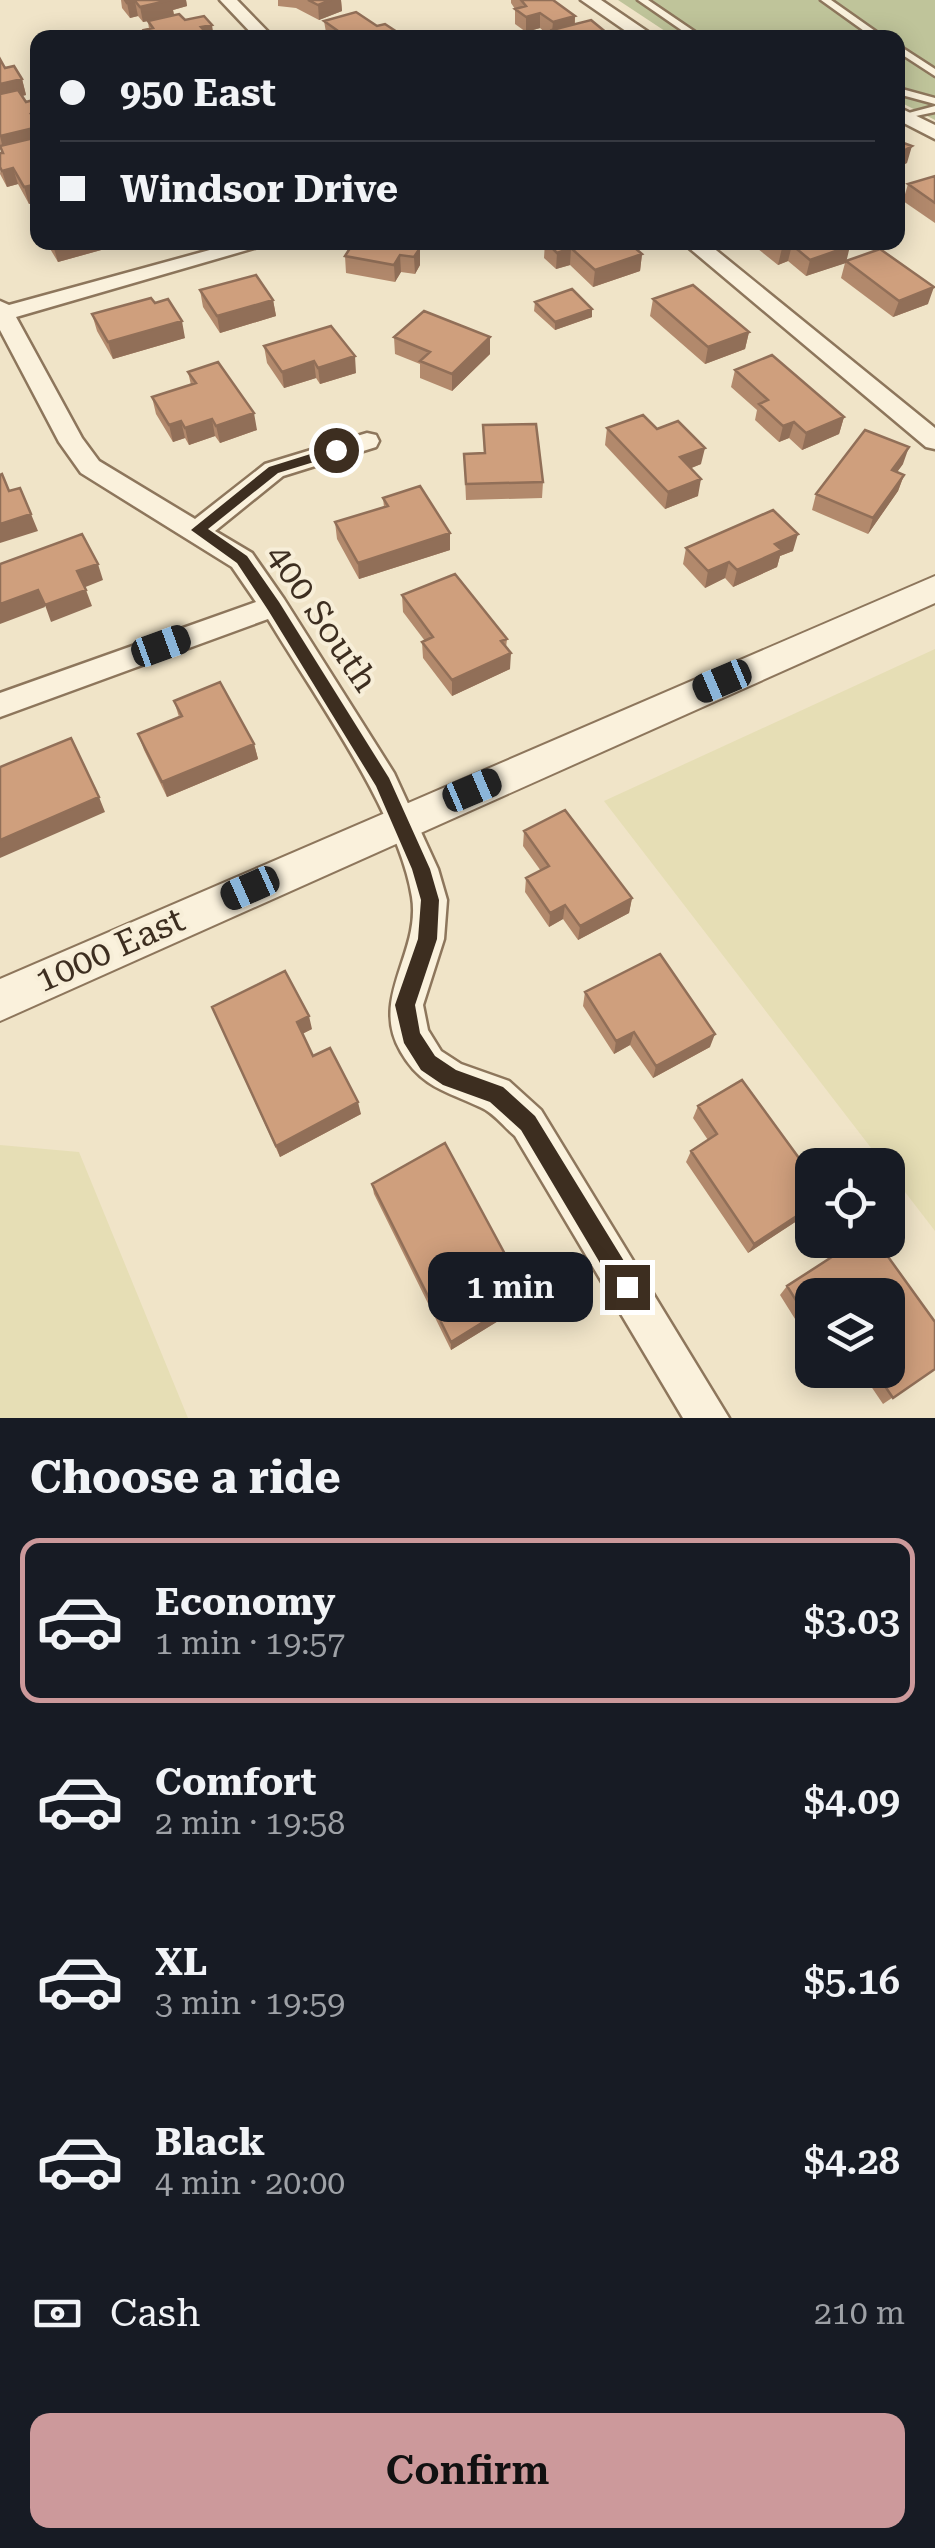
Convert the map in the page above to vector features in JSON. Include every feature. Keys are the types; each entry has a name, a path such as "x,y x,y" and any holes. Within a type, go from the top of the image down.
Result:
{"street":[{"path":"228,0 258,30"},
{"path":"589,0 636,30"},
{"path":"905,116 935,132"},
{"path":"1,311 234,250"},
{"path":"702,250 935,441"},
{"name":"400 South","path":"1,311 71,442 90,467 242,560 274,606 383,782 430,900 428,939 405,1005 411,1036 428,1063 450,1078 496,1094 528,1123 706,1418"},
{"path":"198,530 274,470 366,441"},
{"name":"1000 East","path":"0,1000 935,588"},
{"path":"0,705 274,606"}],"lane":[{"path":"642,0 688,30"},
{"path":"825,0 869,30"},
{"path":"905,53 935,73"},
{"path":"905,93 935,101"},
{"path":"905,114 935,109"}],"shaded area":[{"path":"935,649 935,1231 905,1192 905,1148 871,1148 604,801"},
{"path":"0,1145 79,1152 188,1418 0,1418"}],"green space":[{"path":"618,0 935,0 935,120 905,105 905,30 663,30"}],"building":[{"path":"125,0 170,0 140,7 135,1"},
{"path":"521,0 553,0 575,16 553,22 540,13 526,17 515,9 526,6"},
{"path":"356,12 377,26 385,24 394,30 337,30 324,21"},
{"path":"179,14 185,20 204,16 212,25 201,27 204,30 144,30 153,28 148,21"},
{"path":"591,20 603,30 552,30"},
{"path":"0,59 5,68 14,66 22,79 0,84"},
{"path":"18,90 26,102 30,101 30,129 0,136 0,94"},
{"path":"30,139 30,186 24,187 13,168 2,171 0,146"},
{"path":"935,176 935,203 908,184"},
{"path":"349,250 419,250 414,257 400,255 394,265 345,256"},
{"path":"573,250 637,250 642,254 595,270"},
{"path":"798,250 839,250 810,260"},
{"path":"881,250 934,287 899,301 846,261"},
{"path":"256,275 273,300 217,316 200,290"},
{"path":"693,285 749,332 708,347 653,299"},
{"path":"572,289 592,309 555,322 535,302"},
{"path":"151,298 155,303 168,299 182,321 108,342 92,314"},
{"path":"424,311 490,337 452,374 420,361 430,352 394,337"},
{"path":"331,326 355,356 318,368 314,361 282,372 264,346"},
{"path":"772,355 844,417 806,433 794,422 783,426 759,404 768,400 735,370"},
{"path":"218,362 254,413 216,426 212,419 185,428 181,421 169,425 152,397 196,383 188,372"},
{"path":"643,415 657,429 678,421 705,448 680,457 701,479 668,492 607,428"},
{"path":"536,424 543,482 466,484 464,454 485,453 483,425"},
{"path":"865,430 909,447 892,470 904,475 873,518 816,494"},
{"path":"0,475 9,491 20,488 31,514 0,524"},
{"path":"420,486 450,533 358,563 335,522 388,506 383,498"},
{"path":"773,510 798,534 775,544 782,550 737,570 729,562 708,571 686,548"},
{"path":"82,534 98,564 77,571 86,590 45,605 38,590 0,604 0,564"},
{"path":"455,574 507,639 501,641 511,653 452,680 422,642 433,637 402,595"},
{"path":"220,682 254,744 162,782 138,734 182,716 174,701"},
{"path":"71,738 99,797 0,840 0,767"},
{"path":"565,810 632,898 580,926 565,905 550,913 526,878 549,866 524,831"},
{"path":"660,954 715,1034 656,1066 634,1032 616,1041 585,992"},
{"path":"285,971 309,1016 297,1022 313,1056 330,1048 358,1102 276,1146 212,1007"},
{"path":"742,1080 795,1153 795,1217 754,1244 691,1151 717,1134 698,1106"},
{"path":"445,1143 527,1295 451,1342 372,1184"},
{"path":"830,1258 889,1258 903,1278 799,1278"},
{"path":"905,1280 935,1322 935,1369 893,1398 886,1388 905,1388"},
{"path":"795,1281 795,1299 787,1286"}],"route":[{"path":"336,450 274,470 198,530 242,560 274,606 383,782 421,869 430,900 428,939 405,1005 411,1036 428,1063 450,1078 496,1094 528,1123 627,1287"}]}
